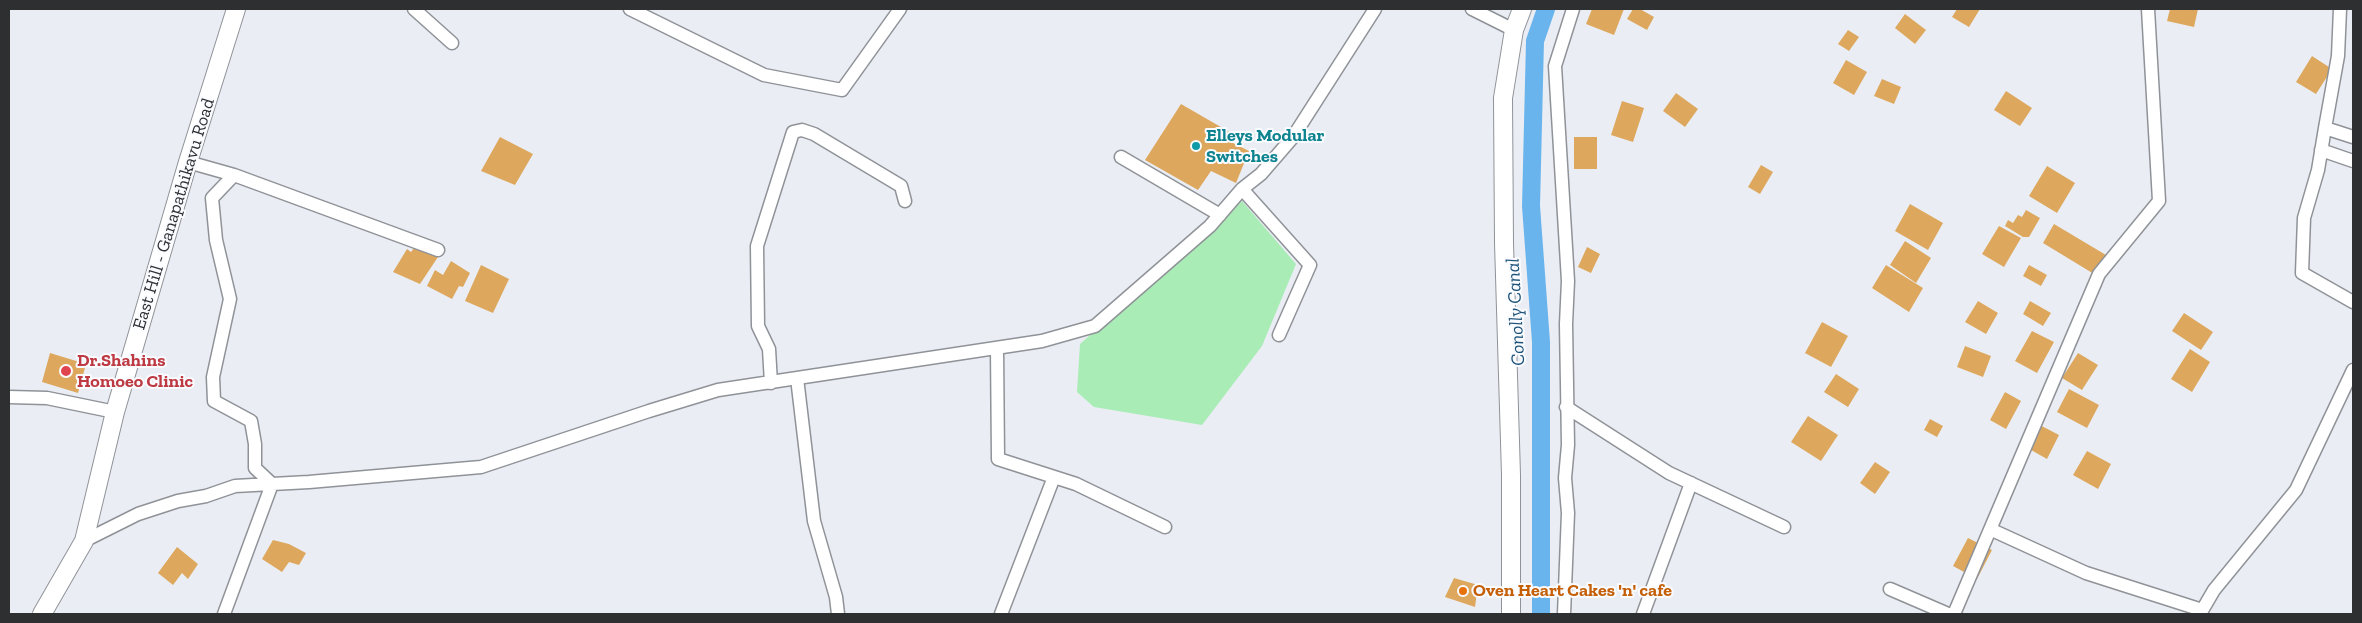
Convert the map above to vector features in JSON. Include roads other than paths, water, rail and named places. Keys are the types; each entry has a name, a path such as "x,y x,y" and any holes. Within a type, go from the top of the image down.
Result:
{"main road":[{"name":"East Hill - Ganapathikavu Road","path":"42,614 84,541 115,412 188,162 236,9"},
{"path":"1511,614 1511,474 1504,243 1503,98 1514,30 1522,9"}],"street":[{"path":"414,9 452,43"},
{"path":"630,9 764,75 842,90 900,9"},
{"path":"84,541 138,514 178,501 206,496 235,486 481,467 718,390 1042,341 1095,326 1210,226 1242,189 1261,174 1293,138 1375,9"},
{"path":"1472,9 1514,30"},
{"path":"1564,614 1568,513 1565,478 1568,445 1566,324 1568,280 1555,66 1573,9"},
{"path":"1954,614 1992,530 2099,274 2158,200 2148,9"},
{"path":"2340,9 2338,56 2321,150 2304,218 2302,273 2353,302"},
{"path":"2325,128 2353,137"},
{"path":"770,383 769,349 758,326 757,246 793,132 802,130 814,134 901,186 904,200"},
{"path":"2321,150 2353,161"},
{"path":"1121,156 1220,214"},
{"path":"188,162 234,175 438,250"},
{"path":"234,175 212,198 216,240 230,299 213,377 214,401 251,421 255,444 254,468 272,484"},
{"path":"1242,189 1310,265 1279,335"},
{"path":"997,348 998,459 1076,484 1165,527"},
{"path":"1992,530 2086,573 2201,612 2214,590 2296,490 2353,370"},
{"path":"797,378 814,521 836,598 838,614"},
{"path":"9,397 47,398 115,412"},
{"path":"1566,407 1668,473 1784,527"},
{"path":"1000,614 1054,477"},
{"path":"1643,614 1691,483"},
{"path":"224,614 272,484"},
{"path":"1890,589 1948,614"}],"waterway":[{"name":"Conolly Canal","path":"1541,614 1541,342 1531,206 1535,41 1546,9"}],"place":[{"name":"Elleys Modular Switches","path":"1196,146"},
{"name":"Dr.Shahins Homoeo Clinic","path":"66,371"},
{"name":"Oven Heart Cakes 'n' cafe","path":"1463,591"}]}
